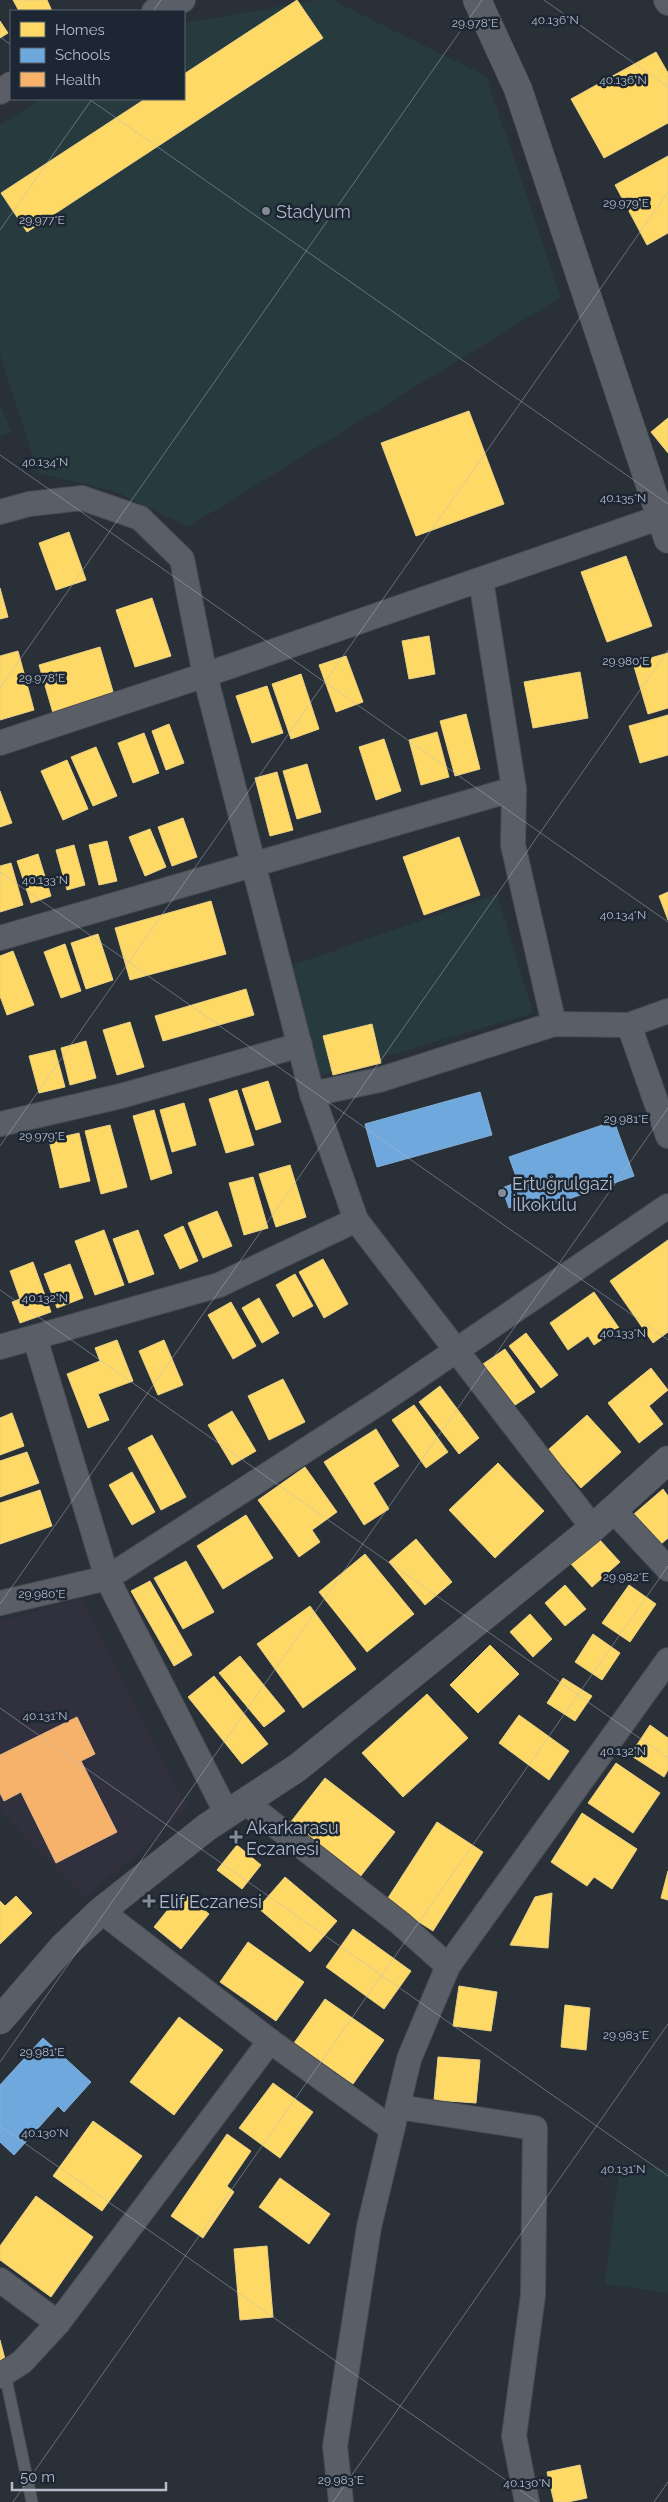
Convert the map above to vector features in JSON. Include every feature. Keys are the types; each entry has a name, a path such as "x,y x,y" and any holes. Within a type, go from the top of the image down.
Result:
{"street":[{"path":"157,10 183,0"},
{"path":"0,743 481,580 664,528 518,89 477,0"},
{"path":"0,512 29,504 82,498 140,518 182,560 205,675 312,1094 356,1220 593,1528"},
{"path":"481,580 514,789 514,845 554,1024"},
{"path":"0,938 254,866 514,789"},
{"path":"312,1094 379,1080 554,1024 629,1025 668,1011"},
{"path":"629,1025 668,1136"},
{"path":"0,1124 121,1096 300,1046"},
{"path":"0,1603 107,1578 382,1401 668,1206"},
{"path":"0,1347 219,1285 356,1220"},
{"path":"35,1338 107,1578 236,1808 401,1924 448,1966"},
{"path":"5,2006 63,1947 102,1911 207,1827 297,1768 593,1528 668,1460"},
{"path":"613,1510 668,1569"},
{"path":"341,2502 334,2446 369,2227 409,2059 448,1966 668,1660"},
{"path":"102,1911 270,2041 395,2118 535,2128 533,2295 514,2436 527,2502"},
{"path":"2,2375 22,2362 58,2323 270,2041"},
{"path":"0,2280 58,2323"}],"lane":[{"path":"2,2375 32,2502"}],"shaded area":[{"path":"81,1598 188,1809 85,1898 0,1811 0,1621"}],"green space":[{"name":"Stadyum","path":"318,0 332,0 486,76 561,297 188,527 114,491 38,473 0,355 0,125 39,100 185,100 185,23"},
{"path":"0,403 11,432 0,436"},
{"path":"497,894 533,1013 320,1076 293,965"},
{"path":"620,2164 668,2170 668,2293 605,2284"}],"building: Homes":[{"path":"13,0 47,0 52,10 18,10"},
{"path":"297,0 323,38 27,232 1,193 143,100 185,100 185,73"},
{"path":"0,21 8,33 0,38"},
{"path":"656,52 668,73 668,123 604,158 571,99"},
{"path":"668,156 668,233 647,245 615,185"},
{"path":"469,411 504,504 416,536 381,443"},
{"path":"668,418 668,453 651,432"},
{"path":"69,532 86,580 56,590 39,543"},
{"path":"626,556 652,626 607,642 581,572"},
{"path":"0,588 8,617 0,619"},
{"path":"152,598 171,656 135,667 116,610"},
{"path":"429,636 435,674 409,679 402,641"},
{"path":"100,647 114,695 53,713 39,665"},
{"path":"18,651 34,710 0,720 0,656"},
{"path":"668,653 668,708 648,714 633,663"},
{"path":"346,656 363,702 336,712 319,665"},
{"path":"580,672 588,718 533,728 524,682"},
{"path":"301,674 319,729 291,739 272,684"},
{"path":"267,686 283,733 252,743 236,696"},
{"path":"466,714 480,769 455,776 440,721"},
{"path":"668,715 668,755 640,763 629,726"},
{"path":"169,724 184,763 166,770 152,731"},
{"path":"437,732 449,777 421,785 409,740"},
{"path":"144,733 159,773 133,783 118,743"},
{"path":"384,739 401,791 376,800 359,747"},
{"path":"96,747 117,796 93,806 71,757"},
{"path":"67,760 88,809 63,820 41,771"},
{"path":"307,764 321,812 297,819 283,771"},
{"path":"277,772 293,830 270,836 255,778"},
{"path":"0,791 12,823 0,827"},
{"path":"183,818 197,857 172,866 158,827"},
{"path":"150,829 166,867 145,876 129,837"},
{"path":"459,837 480,895 424,915 403,857"},
{"path":"107,841 117,881 99,885 89,845"},
{"path":"74,845 85,885 67,890 56,850"},
{"path":"38,854 51,896 31,903 17,861"},
{"path":"11,863 23,905 0,912 0,866"},
{"path":"668,892 668,920 659,896"},
{"path":"211,901 226,954 130,980 115,928"},
{"path":"98,934 113,980 86,989 71,943"},
{"path":"65,944 81,991 61,998 44,952"},
{"path":"13,951 34,1005 7,1015 0,996 0,956"},
{"path":"246,989 254,1015 163,1041 155,1016"},
{"path":"130,1022 144,1067 117,1075 103,1030"},
{"path":"372,1024 381,1063 333,1075 323,1036"},
{"path":"86,1041 96,1078 70,1085 61,1048"},
{"path":"55,1050 65,1087 39,1093 29,1056"},
{"path":"268,1081 281,1122 256,1130 242,1089"},
{"path":"237,1090 254,1145 226,1153 209,1099"},
{"path":"184,1103 196,1145 172,1152 160,1110"},
{"path":"154,1110 172,1173 151,1180 133,1116"},
{"path":"110,1125 127,1187 101,1194 85,1131"},
{"path":"79,1133 90,1181 60,1188 49,1140"},
{"path":"290,1165 306,1217 276,1227 259,1174"},
{"path":"253,1177 268,1228 244,1235 229,1183"},
{"path":"217,1211 232,1246 203,1258 188,1223"},
{"path":"183,1226 198,1261 180,1269 164,1235"},
{"path":"104,1230 124,1285 95,1295 75,1241"},
{"path":"138,1230 154,1274 129,1283 113,1239"},
{"path":"668,1240 668,1332 653,1343 610,1281"},
{"path":"323,1259 348,1304 324,1318 299,1272"},
{"path":"33,1262 51,1312 20,1323 12,1302 20,1299 10,1271"},
{"path":"70,1264 83,1298 57,1308 44,1274"},
{"path":"295,1274 313,1306 293,1317 276,1285"},
{"path":"594,1292 619,1328 594,1345 588,1336 568,1350 550,1323"},
{"path":"259,1298 279,1333 262,1343 242,1308"},
{"path":"231,1302 256,1346 233,1359 208,1315"},
{"path":"526,1333 558,1375 541,1388 509,1346"},
{"path":"117,1340 133,1381 98,1394 109,1420 88,1428 67,1374 100,1361 95,1348"},
{"path":"164,1340 183,1385 158,1395 139,1351"},
{"path":"505,1349 535,1392 512,1407 483,1364"},
{"path":"651,1368 668,1390 649,1406 663,1424 639,1443 608,1403"},
{"path":"283,1379 305,1422 269,1440 248,1396"},
{"path":"440,1386 479,1438 459,1454 419,1402"},
{"path":"414,1405 448,1452 426,1468 392,1420"},
{"path":"232,1411 256,1451 232,1465 208,1425"},
{"path":"12,1413 24,1446 0,1455 0,1418"},
{"path":"587,1415 621,1452 581,1488 548,1450"},
{"path":"376,1429 399,1466 373,1483 389,1509 364,1525 324,1462"},
{"path":"152,1435 186,1497 161,1510 128,1448"},
{"path":"27,1452 39,1483 0,1497 0,1461"},
{"path":"498,1463 544,1511 495,1558 449,1510"},
{"path":"305,1467 337,1512 312,1530 320,1542 299,1557 258,1500"},
{"path":"132,1472 155,1512 132,1525 109,1485"},
{"path":"663,1489 668,1496 668,1538 660,1545 634,1514"},
{"path":"40,1490 52,1526 0,1544 0,1503"},
{"path":"246,1515 273,1558 223,1589 197,1546"},
{"path":"416,1539 452,1582 425,1605 389,1562"},
{"path":"599,1539 620,1562 592,1587 571,1564"},
{"path":"365,1554 414,1614 367,1652 319,1592"},
{"path":"186,1561 214,1612 183,1629 154,1578"},
{"path":"150,1581 192,1655 174,1666 131,1591"},
{"path":"565,1585 586,1609 565,1626 545,1603"},
{"path":"629,1585 656,1604 630,1642 602,1623"},
{"path":"310,1606 356,1669 303,1708 257,1644"},
{"path":"530,1614 552,1639 533,1657 510,1632"},
{"path":"593,1634 620,1653 602,1680 575,1662"},
{"path":"490,1645 519,1674 478,1713 450,1685"},
{"path":"240,1656 285,1711 264,1727 219,1673"},
{"path":"214,1676 268,1744 242,1764 188,1697"},
{"path":"563,1678 592,1696 575,1721 547,1703"},
{"path":"427,1694 468,1738 403,1797 362,1753"},
{"path":"519,1715 569,1751 549,1780 499,1743"},
{"path":"650,1725 668,1738 668,1770 664,1777 630,1755"},
{"path":"616,1763 660,1793 633,1833 588,1803"},
{"path":"325,1778 395,1832 360,1877 290,1823"},
{"path":"582,1813 637,1849 612,1889 594,1877 587,1886 551,1862"},
{"path":"437,1822 483,1852 433,1931 386,1901"},
{"path":"237,1845 261,1865 242,1889 217,1870"},
{"path":"668,1871 668,1900 661,1898"},
{"path":"285,1877 337,1921 310,1952 258,1908"},
{"path":"182,1892 209,1914 181,1949 154,1927"},
{"path":"552,1893 548,1948 510,1945 535,1897"},
{"path":"16,1896 32,1913 0,1944 0,1901 5,1906"},
{"path":"353,1929 411,1971 384,2009 326,1967"},
{"path":"248,1942 304,1982 276,2021 220,1982"},
{"path":"459,1986 497,1992 491,2031 453,2026"},
{"path":"325,1999 384,2040 353,2084 294,2043"},
{"path":"565,2005 590,2008 586,2050 561,2047"},
{"path":"179,2017 223,2050 174,2115 130,2082"},
{"path":"438,2057 480,2060 476,2103 434,2100"},
{"path":"273,2083 313,2112 280,2158 239,2128"},
{"path":"93,2121 142,2156 102,2211 53,2176"},
{"path":"227,2134 251,2151 227,2186 234,2192 203,2238 171,2216"},
{"path":"280,2178 330,2214 309,2244 259,2207"},
{"path":"36,2196 93,2237 51,2297 0,2260 0,2246"},
{"path":"267,2246 273,2317 240,2320 234,2249"},
{"path":"0,2340 6,2363 0,2364"},
{"path":"580,2465 587,2498 568,2502 554,2502 547,2472"}],"building: Schools":[{"path":"480,1092 492,1135 377,1167 365,1124"},
{"path":"614,1121 634,1176 529,1213 525,1202 509,1208 502,1188 518,1182 509,1157"},
{"path":"43,2038 91,2082 64,2112 58,2106 14,2155 0,2142 0,2085"}],"building: Health":[{"path":"77,1717 95,1754 81,1761 117,1832 56,1863 21,1792 4,1801 0,1793 0,1755"}],"place":[{"name":"Stadyum","path":"266,211"},
{"name":"Ertuğrulgazi İlkokulu","path":"502,1193"},
{"name":"Akarkarasu Eczanesi","path":"236,1837"},
{"name":"Elif Eczanesi","path":"149,1901"}]}
